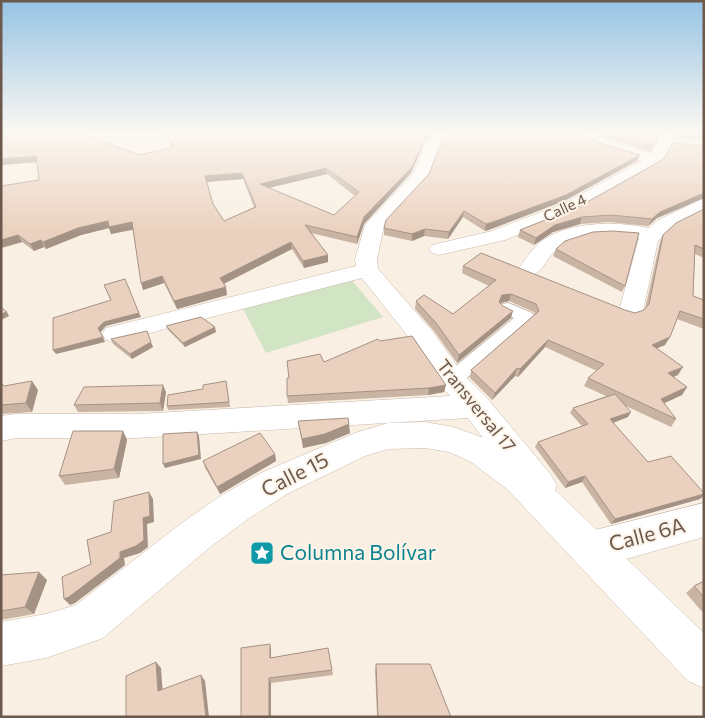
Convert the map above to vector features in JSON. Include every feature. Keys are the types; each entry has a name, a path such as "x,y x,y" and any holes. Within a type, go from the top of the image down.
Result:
{"street":[{"path":"115,334 367,270 366,259 375,225 421,176 424,167"},
{"name":"Calle 4","path":"439,249 498,236 572,207 644,167"},
{"path":"631,311 648,239 665,224 694,211 704,203"},
{"path":"529,270 540,254 551,244 567,237 599,228 624,228 653,235"},
{"name":"Transversal 17","path":"367,270 424,338 452,380 476,406 591,550 704,665"},
{"path":"452,380 526,317 508,308"},
{"path":"1,429 16,426 137,426 476,406"},
{"name":"Calle 15","path":"1,644 46,636 88,623 159,564 235,507 275,483 314,464 355,446 388,436 425,435 453,440 483,452 520,479 591,550"},
{"name":"Calle 6A","path":"591,550 704,520"}],"green space":[{"path":"349,277 383,317 266,353 241,305"}],"building":[{"path":"37,167 412,167 364,217 357,237 305,225 328,255 303,261 291,242 220,278 226,287 174,301 162,276 141,283 132,222 109,227 108,221 78,228 43,242 41,240 30,244 18,235 1,240 1,186 39,180","holes":["326,168 359,192 334,215 260,184","242,173 256,207 224,221 213,204 205,176"]},
{"path":"432,167 619,167 566,195 486,224 464,211 449,232 425,229 412,234 384,228 386,220 429,174"},
{"path":"651,167 704,167 704,193 660,212 652,219 611,215 582,217 555,225 536,238 520,230 580,206"},
{"path":"704,209 704,249 695,245 693,296 704,300 704,319 680,311 670,337 652,345 683,367 668,373 687,387 661,399 676,419 588,378 604,364 548,340 520,369 517,368 495,393 471,370 539,311 536,304 511,294 502,295 499,302 513,311 459,355 436,323 416,301 424,295 453,314 496,280 463,266 481,253 635,313 644,310 649,304 663,235 676,223"},
{"path":"593,232 639,233 625,286 556,249 565,241"},
{"path":"125,279 139,313 104,322 98,328 103,337 53,350 53,318 111,300 104,285"},
{"path":"1,307 7,312 1,314"},
{"path":"201,317 215,327 183,343 166,326"},
{"path":"147,331 151,342 130,354 111,339"},
{"path":"412,336 446,385 429,388 287,396 287,378 289,378 287,361 320,354 324,362 378,339 380,341"},
{"path":"32,381 26,403 1,405 1,383 4,386"},
{"path":"226,381 229,402 167,406 168,395 203,389 203,385"},
{"path":"163,385 160,403 74,405 84,387"},
{"path":"615,394 631,412 610,419 648,462 671,456 704,494 615,519 585,476 568,482 538,442 588,424 573,408"},
{"path":"348,418 349,424 325,434 302,439 298,421"},
{"path":"73,431 123,431 114,469 59,476"},
{"path":"197,432 199,455 163,464 163,434"},
{"path":"260,433 275,454 217,487 203,461"},
{"path":"149,492 150,516 143,518 144,540 136,546 120,552 120,558 64,599 62,577 91,564 87,540 111,532 114,501"},
{"path":"39,572 25,607 1,611 1,575"},
{"path":"704,581 704,597 694,586"},
{"path":"270,644 270,658 328,648 332,670 269,678 269,717 241,717 241,648"},
{"path":"156,662 158,691 201,675 206,717 126,717 126,676"},
{"path":"376,664 430,664 451,717 378,717"}],"place":[{"name":"Columna Bolívar","path":"262,553"}]}
